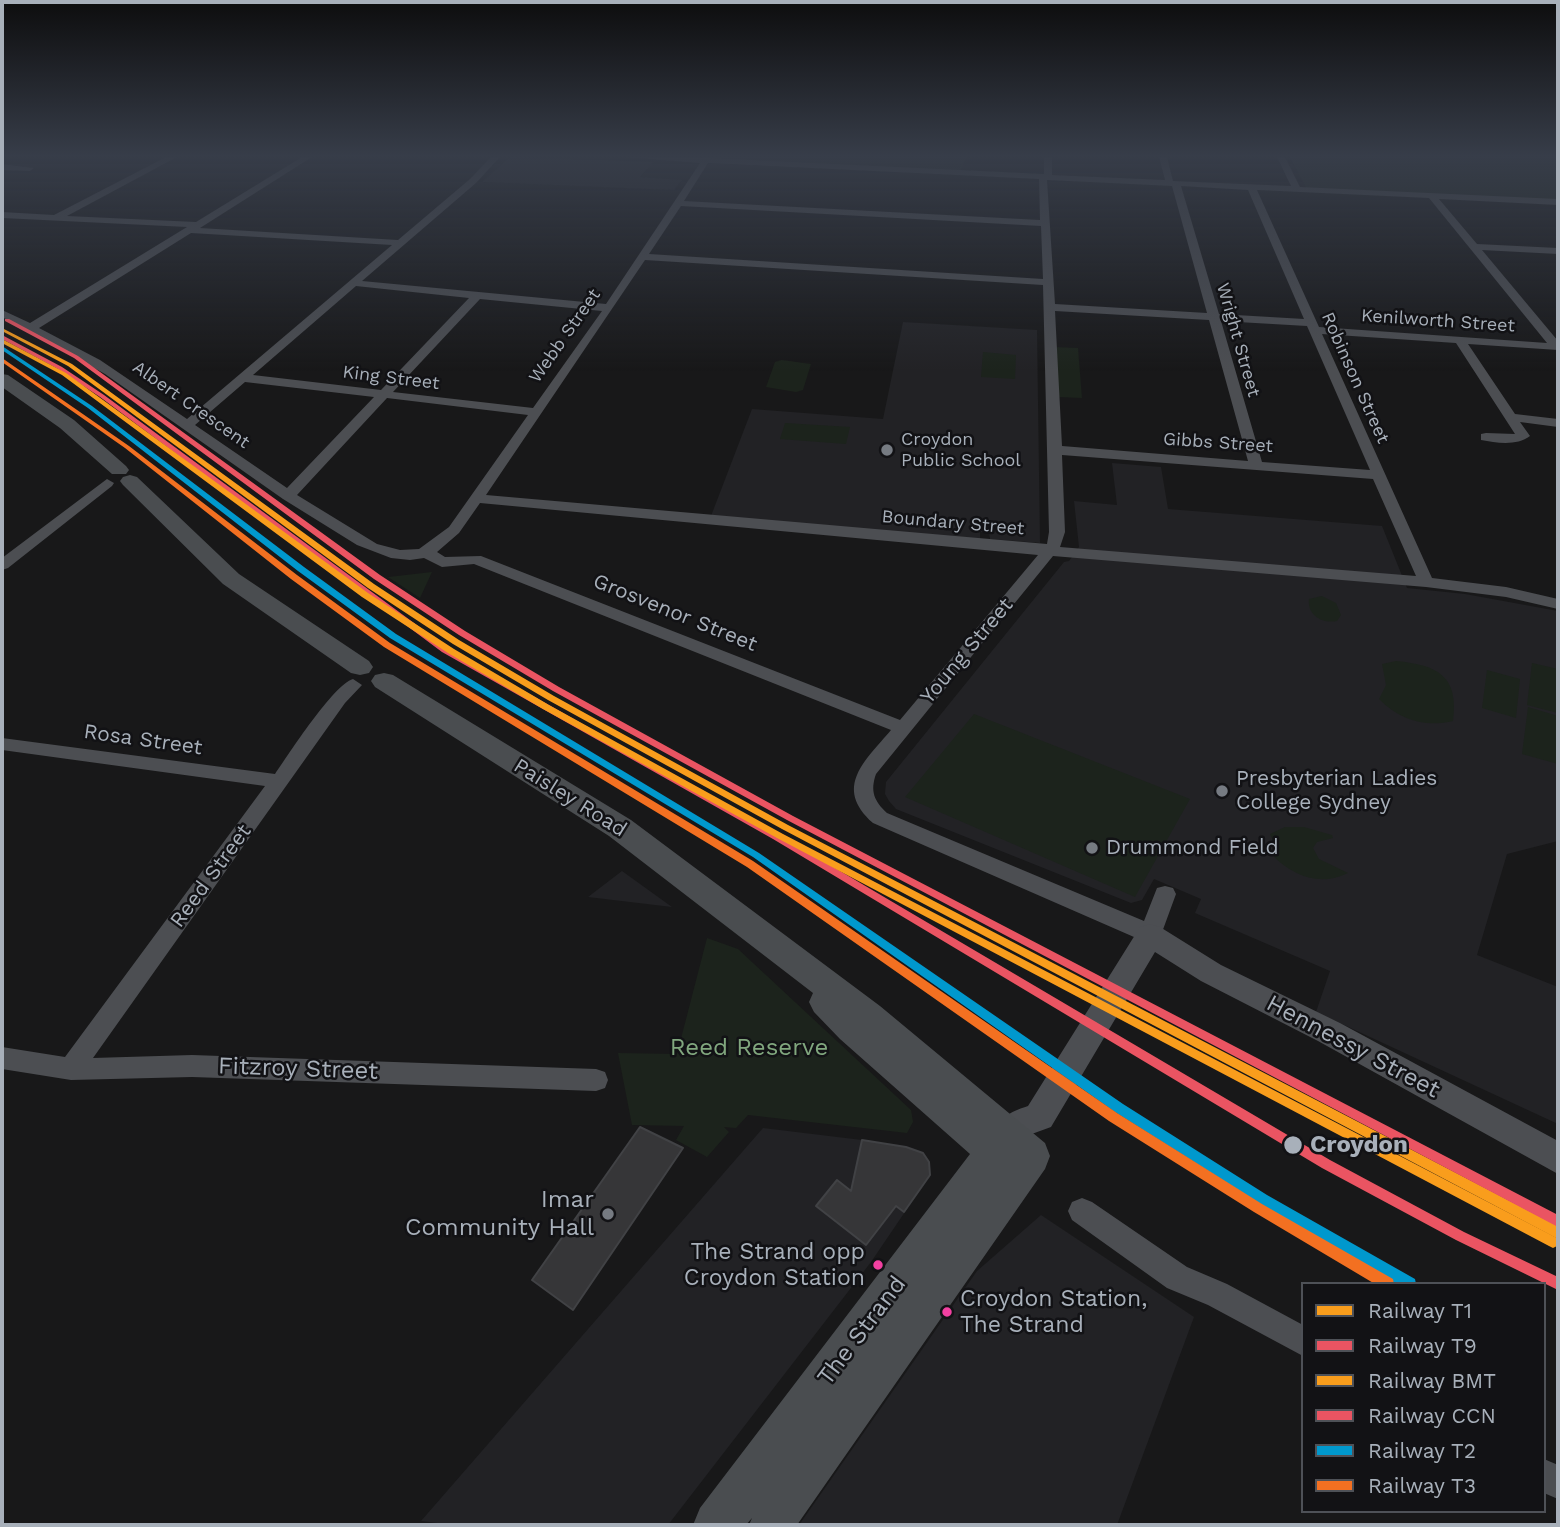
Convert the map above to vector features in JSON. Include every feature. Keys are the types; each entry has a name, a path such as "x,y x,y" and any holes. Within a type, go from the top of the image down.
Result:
{"main road":[{"name":"Paisley Road","path":"2,379 67,424 119,478 231,579 366,678 620,828 748,927 852,1028 1013,1154"},
{"name":"The Strand","path":"717,1525 1013,1154"},
{"name":"The Strand","path":"773,1525 779,1508 1013,1154"}],"street":[{"path":"32,327 192,228"},
{"path":"196,228 400,243"},
{"path":"186,426 417,228"},
{"name":"Webb Street","path":"433,557 452,545 454,530 609,308 660,228"},
{"path":"1045,228 1055,450 1056,536 1050,551"},
{"name":"Wright Street","path":"1187,228 1256,465"},
{"name":"Robinson Street","path":"1269,228 1426,582"},
{"path":"1459,228 1558,347"},
{"path":"1474,247 1558,251"},
{"path":"642,257 1048,282"},
{"path":"353,283 609,308"},
{"path":"288,496 477,295"},
{"name":"Kenilworth Street","path":"1049,305 1213,315 1460,341 1558,347"},
{"name":"Albert Crescent","path":"2,313 32,327 108,371 288,496 354,537 371,555 388,557"},
{"path":"1460,341 1523,436 1486,437"},
{"name":"King Street","path":"243,378 536,412"},
{"path":"1510,416 1558,422"},
{"name":"Gibbs Street","path":"1055,450 1379,475"},
{"path":"2,565 119,478"},
{"name":"Boundary Street","path":"476,498 1050,551 1426,582 1498,590 1558,604"},
{"name":"Young Street","path":"1050,551 864,777 863,798 872,812 892,824 1117,918 1150,935"},
{"path":"388,557 406,564 430,563 433,557"},
{"name":"Grosvenor Street","path":"433,557 442,562 476,559 903,728"},
{"name":"Reed Street","path":"71,1069 339,699 366,678"},
{"name":"Rosa Street","path":"2,744 279,781"},
{"path":"1013,1154 1042,1141 1044,1109 1129,973 1150,935 1165,894"},
{"name":"Hennessy Street","path":"1150,935 1211,973 1329,1032 1558,1158"},
{"name":"Fitzroy Street","path":"2,1058 71,1069 192,1066 596,1080"},
{"path":"1082,1211 1177,1278 1217,1294 1301,1340"}],"shaded area":[{"name":"Croydon Public School","path":"903,322 1037,330 1040,543 990,539 989,532 980,532 980,539 711,516 752,409 883,419"},
{"name":"Presbyterian Ladies College Sydney","path":"1112,463 1161,467 1168,509 1382,526 1407,588 1465,594 1558,611 1558,841 1507,854 1477,955 1558,987 1558,1124 1316,1012 1330,971 1195,913 1201,899 1154,879 1142,900 1131,903 896,809 889,801 885,794 886,782 1079,547 1074,501 1117,505"},
{"path":"622,871 672,907 588,897"},
{"path":"763,1128 862,1140 930,1175 871,1262 668,1525 453,1525 421,1521"},
{"path":"1041,1215 1194,1317 1117,1525 799,1525 977,1271"}],"green space":[{"path":"1054,347 1078,348 1082,398 1057,397"},
{"path":"983,352 1016,355 1015,379 981,377"},
{"path":"782,360 811,364 803,390 796,392 766,387 775,362"},
{"path":"785,423 850,427 846,444 780,439"},
{"path":"432,572 420,598 388,577"},
{"path":"1322,596 1336,603 1341,615 1337,621 1321,620 1310,610 1309,599"},
{"path":"1396,661 1434,670 1449,683 1453,693 1453,721 1432,723 1413,720 1403,717 1379,699 1386,685 1382,664"},
{"path":"1532,663 1558,669 1558,713 1527,705"},
{"path":"1487,670 1520,679 1516,718 1482,708"},
{"path":"1528,707 1558,716 1558,764 1522,754"},
{"name":"Drummond Field","path":"974,714 1190,799 1135,897 905,797"},
{"path":"1285,827 1304,827 1332,835 1333,838 1317,842 1313,848 1319,859 1348,873 1317,879 1289,869 1272,855 1277,851 1270,834"},
{"name":"Reed Reserve","path":"707,938 738,949 911,1110 913,1122 907,1133 748,1115 736,1128 724,1127 729,1132 707,1157 676,1140 684,1126 632,1125 618,1053 677,1054"}],"building":[{"name":"Imar Community Hall","path":"640,1127 683,1148 573,1310 532,1280"},
{"path":"862,1140 906,1147 923,1153 929,1162 930,1175 904,1212 896,1206 866,1245 816,1206 837,1180 851,1191"}],"rail line":[{"name":"CCN","path":"7,320 76,357 377,577 462,633 556,689 790,818 1558,1221"},
{"name":"T1","path":"2,329 70,365 371,586 456,642 551,698 785,827 1558,1233"},
{"name":"T9","path":"2,337 60,368 102,396 445,650 776,837 1326,1164 1460,1236 1558,1284"},
{"name":"BMT","path":"2,341 64,374 365,595 451,651 546,707 780,836 1553,1242"},
{"name":"T2","path":"2,348 90,407 393,636 756,855 1119,1108 1263,1199 1407,1282"},
{"name":"T3","path":"2,360 127,447 294,577 387,645 750,864 1113,1117 1258,1208 1385,1282"}],"place":[{"name":"Croydon Public School","path":"887,450"},
{"name":"Presbyterian Ladies College Sydney","path":"1222,791"},
{"name":"Drummond Field","path":"1092,848"},
{"name":"Croydon","path":"1293,1145"},
{"name":"Imar Community Hall","path":"608,1214"},
{"name":"The Strand opp Croydon Station","path":"878,1265"},
{"name":"Croydon Station, The Strand","path":"947,1312"}]}
